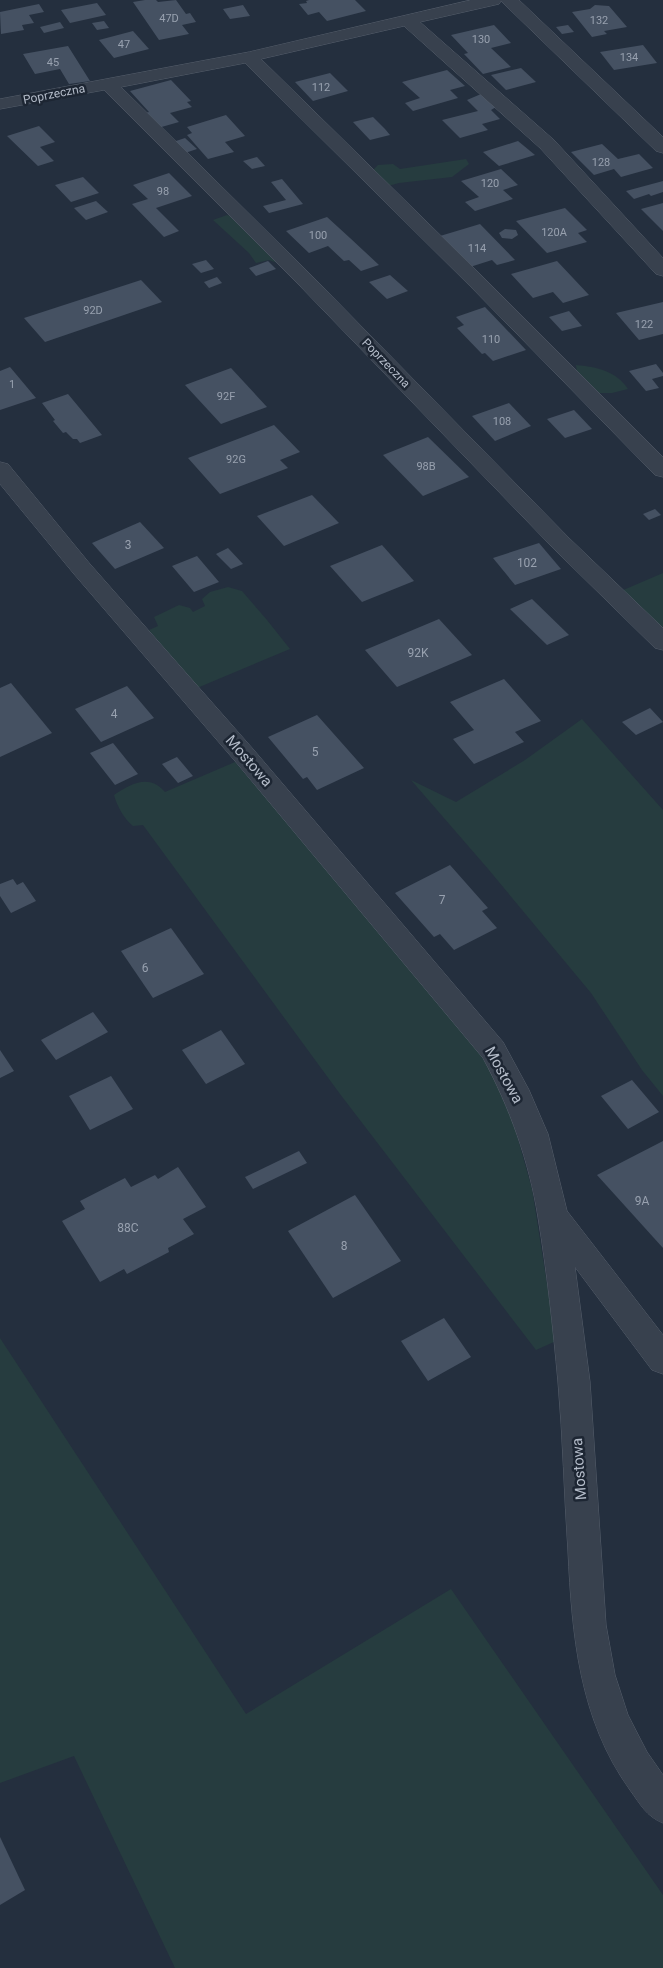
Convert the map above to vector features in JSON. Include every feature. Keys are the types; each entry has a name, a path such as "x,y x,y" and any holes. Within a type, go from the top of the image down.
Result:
{"street":[{"name":"Poprzeczna","path":"0,104 249,57 493,0"},
{"path":"509,0 616,100 663,147"},
{"path":"406,19 547,144 663,270"},
{"path":"249,57 478,283 663,470"},
{"name":"Poprzeczna","path":"108,84 307,282 561,543 663,642"},
{"name":"Mostowa","path":"0,469 82,569 244,755 493,1050 516,1090 533,1134 553,1216 574,1382 589,1625 598,1675 612,1721 634,1764 663,1805"},
{"path":"553,1216 663,1360"}],"green space":[{"path":"466,159 469,164 452,177 388,186 372,171 378,165 393,164 400,169"},
{"path":"227,215 245,220 283,265 269,260 256,263 249,253 213,220"},
{"path":"576,365 591,367 612,374 628,389 612,393 596,393 577,373"},
{"path":"663,573 663,642 614,594"},
{"path":"228,587 242,591 290,649 197,688 149,630 158,626 154,617 179,605 190,608 193,612 205,606 202,599 210,592"},
{"path":"582,719 663,810 663,1096 642,1070 591,993 411,780 456,802 525,760"},
{"path":"235,762 454,1014 505,1093 532,1189 556,1341 536,1350 340,1094 143,825 133,826 127,820 121,812 114,795 126,787 140,782 153,783 165,792"},
{"path":"0,1338 246,1714 451,1589 663,1895 663,1968 175,1968 74,1756 0,1783"}],"building":[{"path":"156,0 158,2 176,0 186,14 190,13 196,22 182,25 189,34 159,40 133,2"},
{"path":"355,0 366,11 327,21 319,12 308,15 299,4 307,3 306,1"},
{"path":"97,3 106,15 70,23 61,10"},
{"path":"39,4 44,12 29,15 34,23 22,25 24,30 1,34 0,12"},
{"path":"243,5 250,16 230,19 223,9"},
{"path":"595,5 609,6 627,27 604,31 607,34 592,37 572,12 590,9"},
{"path":"104,21 109,28 97,30 92,23"},
{"path":"60,22 64,28 44,33 40,27"},
{"path":"494,25 511,43 491,48 511,67 483,74 464,54 468,53 451,35"},
{"path":"568,25 574,32 562,34 556,27"},
{"path":"133,31 149,49 114,58 99,40"},
{"path":"643,45 657,63 614,70 600,52"},
{"path":"68,46 90,81 69,84 60,69 35,74 23,54"},
{"path":"521,68 536,82 506,90 491,75"},
{"path":"447,70 465,86 450,90 458,98 413,111 405,103 420,98 402,82"},
{"path":"330,73 348,91 313,101 295,82"},
{"path":"171,80 191,101 187,102 192,107 170,113 179,122 158,128 145,113 149,112 130,91"},
{"path":"481,94 496,107 491,110 500,119 482,124 488,130 460,138 442,120 478,111 467,100"},
{"path":"226,115 245,136 225,142 234,152 208,159 187,135 192,133 187,127"},
{"path":"373,117 390,135 370,140 353,122"},
{"path":"39,126 55,142 40,147 54,161 38,166 7,136"},
{"path":"185,138 197,149 185,153 173,142"},
{"path":"518,141 535,155 499,166 483,152"},
{"path":"602,144 618,159 639,154 653,168 621,177 614,169 594,175 571,152"},
{"path":"257,157 265,166 252,169 243,161"},
{"path":"501,169 518,185 503,190 513,199 475,211 465,202 479,197 461,181"},
{"path":"169,173 192,196 156,208 179,231 164,237 132,204 148,199 133,185"},
{"path":"83,177 99,193 71,202 55,185"},
{"path":"282,179 303,204 269,213 263,206 286,200 271,182"},
{"path":"663,181 663,192 651,196 649,194 634,199 626,191"},
{"path":"96,201 108,212 86,220 74,208"},
{"path":"663,203 663,231 641,209"},
{"path":"565,208 587,230 578,233 587,242 547,253 516,221"},
{"path":"327,217 379,265 361,271 349,260 344,261 328,246 309,253 286,231"},
{"path":"480,224 515,260 497,265 492,260 470,267 440,236"},
{"path":"505,229 516,230 518,235 512,239 502,238 499,233"},
{"path":"206,260 214,269 201,273 192,264"},
{"path":"268,261 276,269 256,276 249,268"},
{"path":"557,261 589,295 563,303 553,292 533,298 511,274"},
{"path":"390,275 408,291 387,299 369,282"},
{"path":"217,277 222,283 209,288 204,282"},
{"path":"141,280 162,302 45,342 24,318"},
{"path":"663,302 663,334 639,340 616,313"},
{"path":"485,307 526,350 493,361 485,353 482,354 457,328 464,325 456,317"},
{"path":"569,311 582,326 562,331 549,317"},
{"path":"656,364 663,373 663,376 652,379 659,388 646,391 629,371"},
{"path":"10,367 36,398 0,410 0,371"},
{"path":"231,368 267,407 221,424 185,385"},
{"path":"68,394 102,435 80,443 66,432 63,433 53,421 55,420 42,403"},
{"path":"509,403 531,426 495,441 472,416"},
{"path":"574,410 592,429 565,438 547,419"},
{"path":"274,425 300,452 280,460 288,468 220,494 188,458"},
{"path":"428,437 469,477 423,496 383,455"},
{"path":"312,495 339,523 284,546 257,516"},
{"path":"655,509 661,515 649,520 643,514"},
{"path":"140,522 164,548 115,569 92,543"},
{"path":"539,543 561,569 515,585 493,558"},
{"path":"382,545 414,581 362,602 330,566"},
{"path":"228,548 243,564 231,569 216,554"},
{"path":"197,556 219,582 194,592 172,566"},
{"path":"532,599 569,635 547,645 510,609"},
{"path":"439,619 472,655 397,687 365,650"},
{"path":"504,679 541,721 515,732 524,742 474,764 453,739 474,730 450,702"},
{"path":"11,683 52,733 0,757 0,688"},
{"path":"127,686 154,718 101,742 75,709"},
{"path":"650,708 663,722 636,735 622,722"},
{"path":"317,715 364,768 317,790 307,777 303,779 268,737"},
{"path":"113,743 138,774 115,785 90,753"},
{"path":"177,757 193,776 178,783 162,764"},
{"path":"450,865 488,908 482,911 497,928 454,950 440,934 434,937 395,893"},
{"path":"13,879 17,885 23,882 36,901 11,913 0,896 0,884"},
{"path":"171,928 204,974 153,998 121,951"},
{"path":"93,1012 108,1032 56,1060 41,1040"},
{"path":"221,1030 245,1064 206,1084 182,1050"},
{"path":"0,1050 14,1071 0,1078"},
{"path":"111,1076 133,1109 90,1130 69,1096"},
{"path":"632,1080 659,1112 628,1129 601,1096"},
{"path":"663,1141 663,1248 597,1175"},
{"path":"299,1151 307,1163 253,1189 245,1177"},
{"path":"178,1167 206,1207 183,1219 194,1234 168,1248 169,1252 127,1274 124,1269 100,1282 62,1221 85,1209 80,1201 125,1178 131,1187 155,1175 158,1179"},
{"path":"355,1195 401,1261 333,1298 288,1231"},
{"path":"444,1318 471,1357 428,1381 401,1341"},
{"path":"0,1837 25,1890 0,1905"}]}
